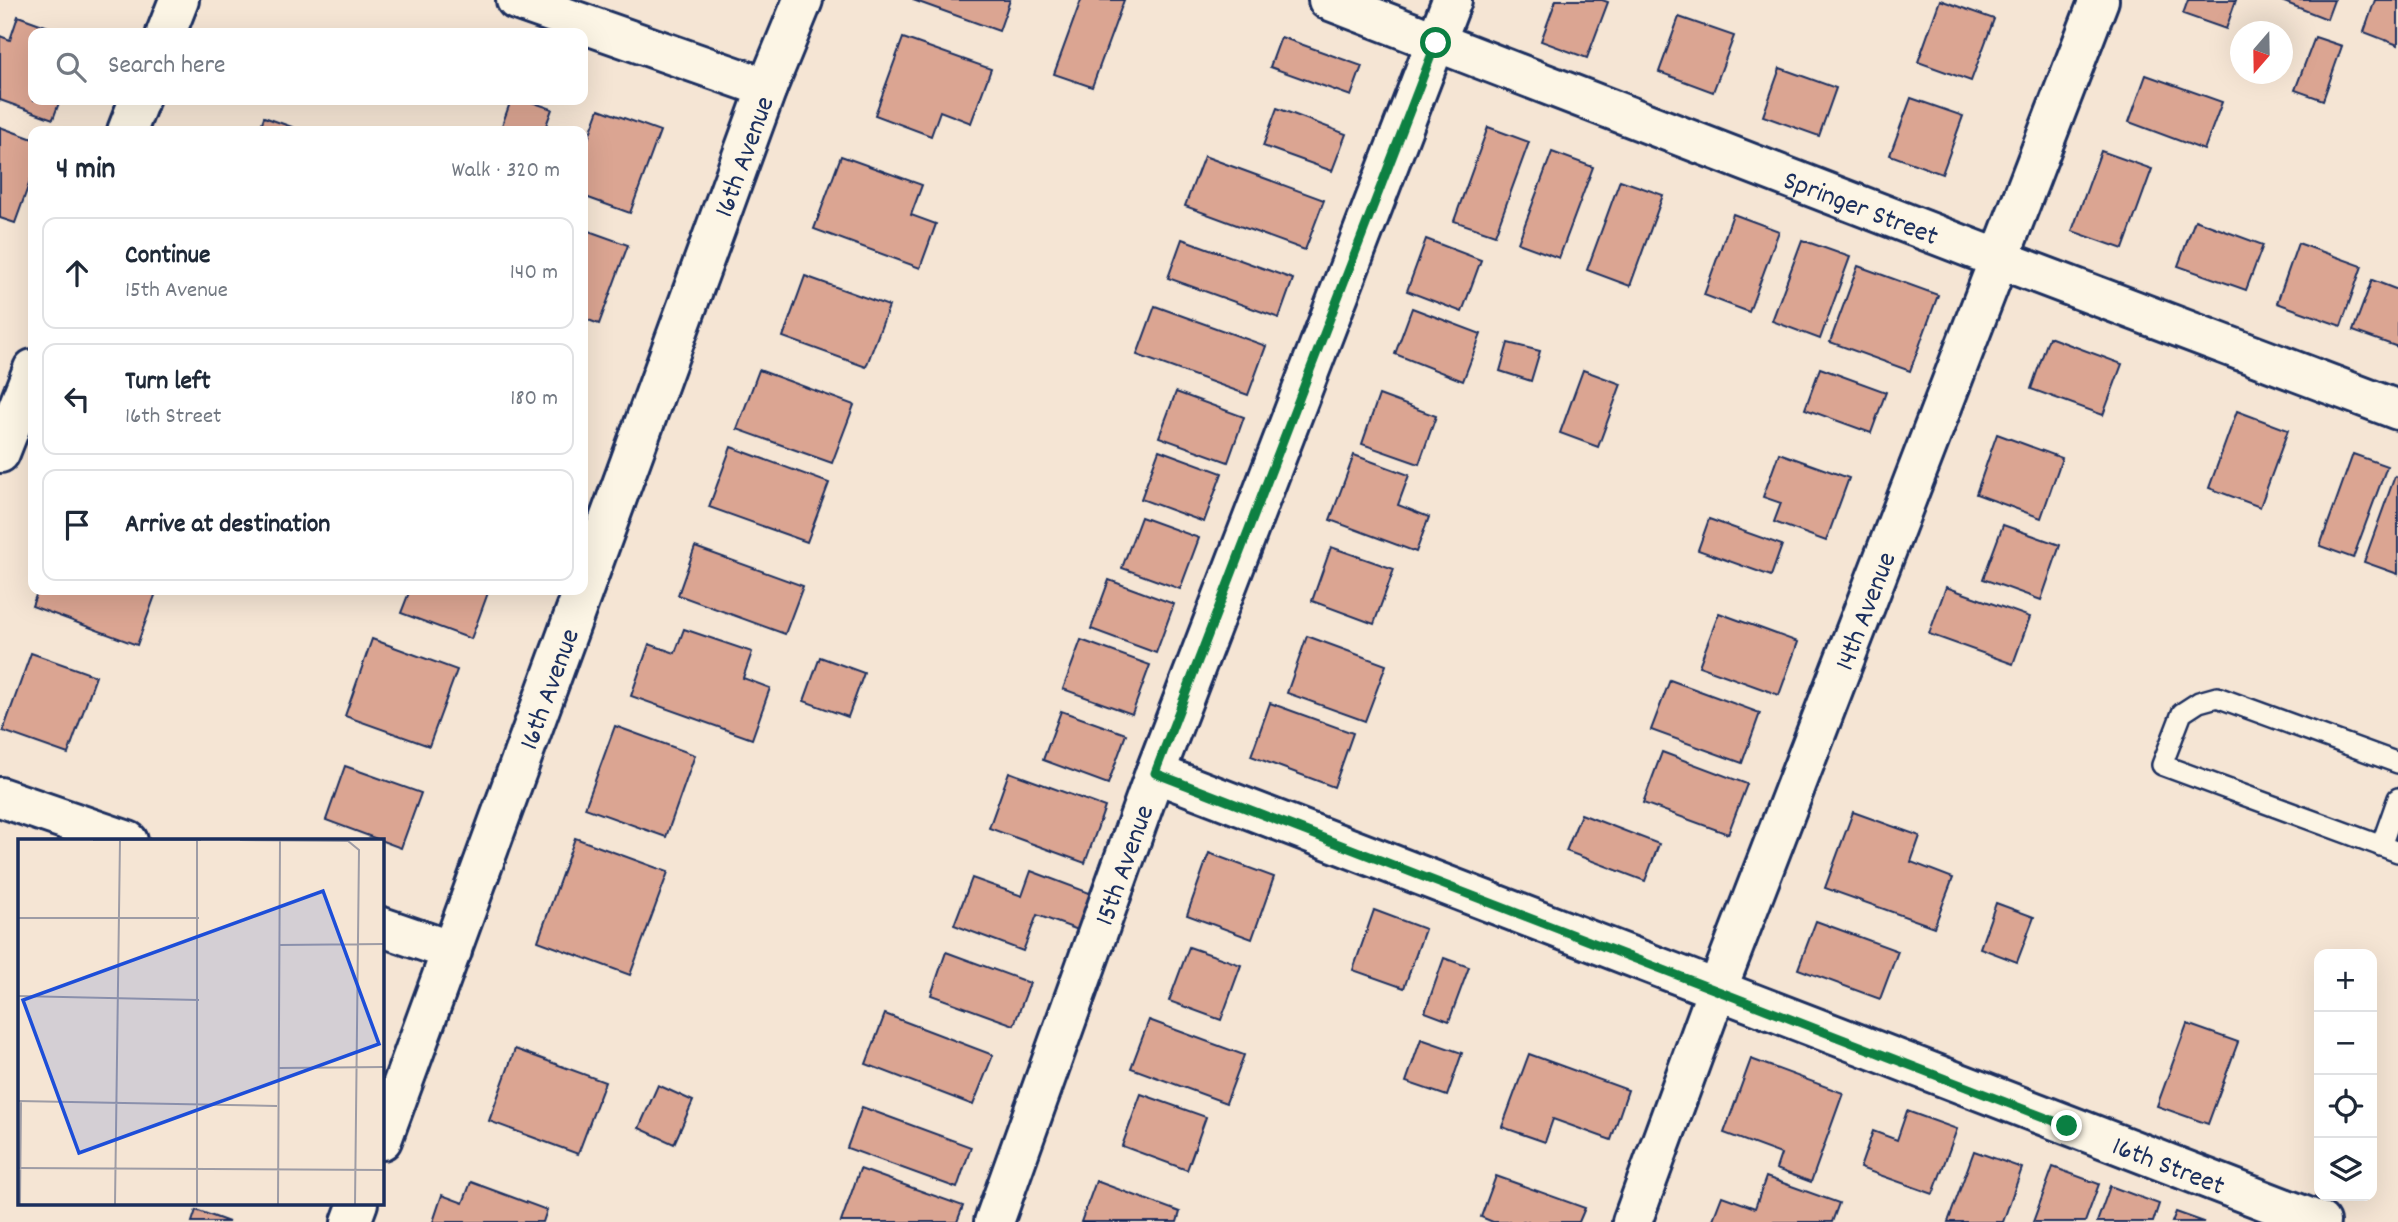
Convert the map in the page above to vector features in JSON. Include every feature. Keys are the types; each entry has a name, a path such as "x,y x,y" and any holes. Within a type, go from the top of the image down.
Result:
{"street":[{"path":"168,28 179,0"},
{"path":"516,0 767,88"},
{"name":"16th Avenue","path":"588,578 767,88 803,0"},
{"name":"Springer Street","path":"1328,0 1998,259 2398,410"},
{"name":"15th Avenue","path":"994,1222 1155,773 1452,0"},
{"name":"14th Avenue","path":"1632,1222 1717,990 2099,0"},
{"path":"129,126 137,105"},
{"path":"0,453 28,382"},
{"name":"16th Avenue","path":"383,1137 582,595"},
{"name":"16th Street","path":"1155,773 2320,1222"},
{"path":"0,797 122,839"},
{"path":"383,927 452,951"},
{"path":"351,1222 358,1204"}],"lane":[{"path":"2398,763 2217,697 2199,702 2182,713 2162,765 2389,849 2398,798"}],"building":[{"path":"913,0 1010,0 999,31"},
{"path":"1081,0 1124,0 1092,87 1054,74"},
{"path":"1556,0 1608,2 1587,58 1541,41"},
{"path":"1940,0 1994,19 1971,81 1918,62"},
{"path":"2188,0 2236,0 2226,29 2183,14"},
{"path":"2279,0 2334,0 2327,19"},
{"path":"2375,0 2398,0 2398,45 2364,32"},
{"path":"18,16 51,28 28,28 28,105 58,105 53,119 0,100 0,36 10,40"},
{"path":"1679,17 1734,36 1713,92 1659,72"},
{"path":"1281,37 1362,66 1351,96 1270,67"},
{"path":"2315,37 2342,46 2323,100 2295,90"},
{"path":"903,38 991,69 971,123 940,111 931,136 875,115"},
{"path":"1780,68 1836,88 1819,136 1763,116"},
{"path":"2146,75 2222,102 2204,150 2129,122"},
{"path":"1911,98 1963,116 1942,174 1890,155"},
{"path":"509,105 540,105 552,109 546,126 502,126"},
{"path":"1277,108 1346,134 1332,171 1263,146"},
{"path":"599,109 660,131 630,213 588,198 588,139"},
{"path":"264,117 289,126 261,126"},
{"path":"0,127 28,137 28,187 15,223 0,218"},
{"path":"1488,127 1529,142 1495,235 1454,221"},
{"path":"2101,151 2152,169 2123,249 2072,231"},
{"path":"1552,152 1593,167 1559,258 1518,243"},
{"path":"841,156 922,185 911,215 936,224 920,268 814,229"},
{"path":"1204,156 1324,200 1305,250 1185,206"},
{"path":"1620,180 1663,195 1630,286 1587,270"},
{"path":"1733,214 1779,231 1749,312 1704,295"},
{"path":"2195,220 2263,245 2246,290 2178,266"},
{"path":"588,231 628,245 599,324 588,320"},
{"path":"1182,239 1293,279 1279,318 1168,278"},
{"path":"1426,239 1481,260 1462,312 1407,291"},
{"path":"1802,240 1850,257 1820,339 1772,321"},
{"path":"2298,243 2362,266 2341,326 2277,303"},
{"path":"1858,266 1938,295 1910,371 1830,342"},
{"path":"805,276 889,306 866,367 783,337"},
{"path":"2372,280 2398,290 2398,347 2353,331"},
{"path":"1155,306 1266,346 1248,395 1137,355"},
{"path":"1412,308 1481,334 1463,381 1395,354"},
{"path":"2049,337 2122,364 2103,415 2031,389"},
{"path":"1508,343 1540,351 1531,381 1500,371"},
{"path":"1820,368 1886,392 1871,433 1805,409"},
{"path":"759,370 854,405 832,463 737,429"},
{"path":"1583,370 1621,384 1598,447 1560,433"},
{"path":"1176,392 1244,417 1228,462 1159,437"},
{"path":"1379,395 1436,416 1419,464 1362,444"},
{"path":"2237,411 2288,430 2260,507 2209,488"},
{"path":"1997,434 2062,458 2041,518 1976,494"},
{"path":"731,447 829,483 807,542 709,507"},
{"path":"1159,450 1222,473 1204,522 1141,499"},
{"path":"1779,453 1849,478 1826,541 1774,522 1781,503 1763,497"},
{"path":"2353,454 2387,466 2353,558 2320,546"},
{"path":"1354,455 1409,475 1398,505 1429,517 1416,552 1330,520"},
{"path":"2395,476 2398,477 2398,574 2364,562"},
{"path":"1141,517 1199,538 1180,589 1122,568"},
{"path":"1709,519 1782,545 1771,576 1698,550"},
{"path":"2003,525 2060,545 2041,600 1983,579"},
{"path":"695,547 803,586 785,634 678,595"},
{"path":"1331,547 1394,569 1374,624 1312,601"},
{"path":"1109,580 1174,604 1156,653 1091,629"},
{"path":"1946,587 2030,617 2013,664 1929,634"},
{"path":"36,595 155,595 137,645 32,606"},
{"path":"408,595 487,595 471,639 401,613"},
{"path":"1719,613 1798,642 1779,695 1699,666"},
{"path":"684,629 752,652 743,678 770,688 752,739 631,696 649,644 675,653"},
{"path":"1307,636 1386,665 1365,721 1287,693"},
{"path":"372,639 457,670 429,746 345,716"},
{"path":"1081,640 1150,665 1132,714 1063,689"},
{"path":"31,653 96,676 68,754 3,731"},
{"path":"820,657 864,673 848,717 804,701"},
{"path":"1670,680 1760,713 1742,763 1651,730"},
{"path":"1270,703 1353,733 1334,787 1251,756"},
{"path":"1061,711 1126,734 1108,784 1043,760"},
{"path":"615,726 695,755 666,837 585,808"},
{"path":"1662,752 1747,784 1728,834 1643,803"},
{"path":"345,766 421,793 401,848 383,839 326,820"},
{"path":"1009,772 1105,807 1085,863 989,828"},
{"path":"1853,812 1920,836 1911,862 1953,878 1934,927 1825,888"},
{"path":"1581,814 1659,844 1645,881 1566,851"},
{"path":"575,838 668,872 630,975 538,941"},
{"path":"1209,853 1274,877 1252,939 1187,915"},
{"path":"1031,871 1095,895 1081,931 1037,915 1023,951 954,925 972,878 1022,896"},
{"path":"1996,903 2034,917 2017,962 1980,948"},
{"path":"1374,910 1425,929 1404,988 1353,970"},
{"path":"1816,921 1898,951 1880,999 1798,969"},
{"path":"1189,947 1241,965 1221,1020 1169,1001"},
{"path":"946,952 1030,983 1014,1025 931,995"},
{"path":"1444,958 1469,967 1449,1021 1425,1012"},
{"path":"885,1014 993,1055 973,1105 866,1064"},
{"path":"1149,1020 1244,1055 1226,1103 1131,1068"},
{"path":"2187,1024 2238,1042 2208,1124 2157,1106"},
{"path":"1421,1039 1462,1053 1447,1096 1406,1082"},
{"path":"515,1049 605,1082 578,1154 489,1121"},
{"path":"1529,1054 1628,1090 1611,1140 1553,1119 1545,1142 1502,1127"},
{"path":"1751,1059 1843,1093 1811,1182 1776,1169 1781,1154 1724,1133"},
{"path":"658,1085 693,1101 674,1144 639,1128"},
{"path":"1141,1094 1206,1117 1187,1170 1122,1146"},
{"path":"862,1107 971,1147 957,1188 847,1148"},
{"path":"1907,1111 1957,1129 1933,1194 1860,1168 1873,1131 1897,1140"},
{"path":"1974,1151 2022,1168 2003,1222 1948,1222"},
{"path":"2053,1167 2099,1184 2085,1222 2033,1222"},
{"path":"860,1169 963,1206 957,1222 841,1222"},
{"path":"1496,1176 1585,1208 1579,1222 1493,1222 1481,1217"},
{"path":"1766,1177 1839,1203 1832,1222 1712,1222 1722,1196 1755,1208"},
{"path":"1096,1181 1180,1212 1177,1222 1081,1222"},
{"path":"471,1182 547,1210 543,1222 433,1222 442,1195 463,1203"},
{"path":"2110,1186 2159,1204 2153,1222 2097,1222"},
{"path":"196,1210 229,1222 192,1222"},
{"path":"2176,1212 2204,1222 2172,1222"}],"route":[{"path":"1436,43 1155,773 2067,1126"}]}
